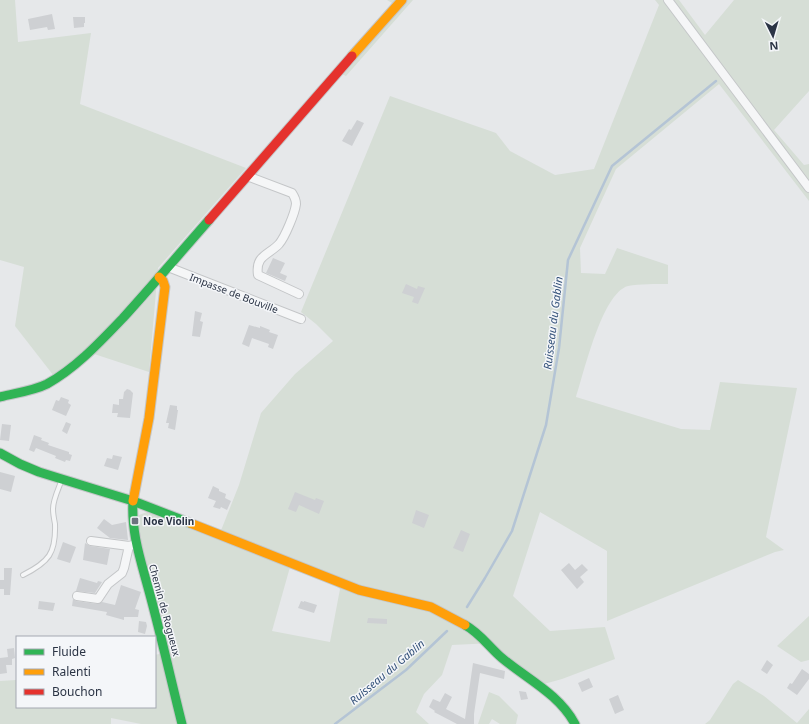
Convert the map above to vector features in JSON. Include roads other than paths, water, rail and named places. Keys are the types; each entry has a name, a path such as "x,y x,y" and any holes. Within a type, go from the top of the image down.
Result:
{"street":[{"path":"0,397 46,384 65,372 96,346 160,277 402,0"},
{"path":"668,0 809,188"},
{"path":"247,176 292,193 296,203 291,222 279,244 264,255 257,267 258,275 299,294"},
{"name":"Impasse de Bouville","path":"168,267 301,319"},
{"name":"Chemin de Rogueux","path":"160,277 165,287 149,418 133,501 133,545 149,590 182,724"},
{"path":"0,453 24,466 133,501 359,590 431,607 472,629 502,658 555,698 569,713 575,724"},
{"path":"77,596 98,599 108,584 122,573 133,545 91,541"}],"lane":[{"path":"23,575 45,562 50,556 54,542 53,508 62,478"}],"waterway":[{"name":"Ruisseau du Gablin","path":"467,607 512,531 546,425 559,348 568,260 612,166 716,81"},
{"name":"Ruisseau du Gablin","path":"335,724 406,670 447,631"}],"place":[{"name":"Noe Violin","path":"135,521"}]}
